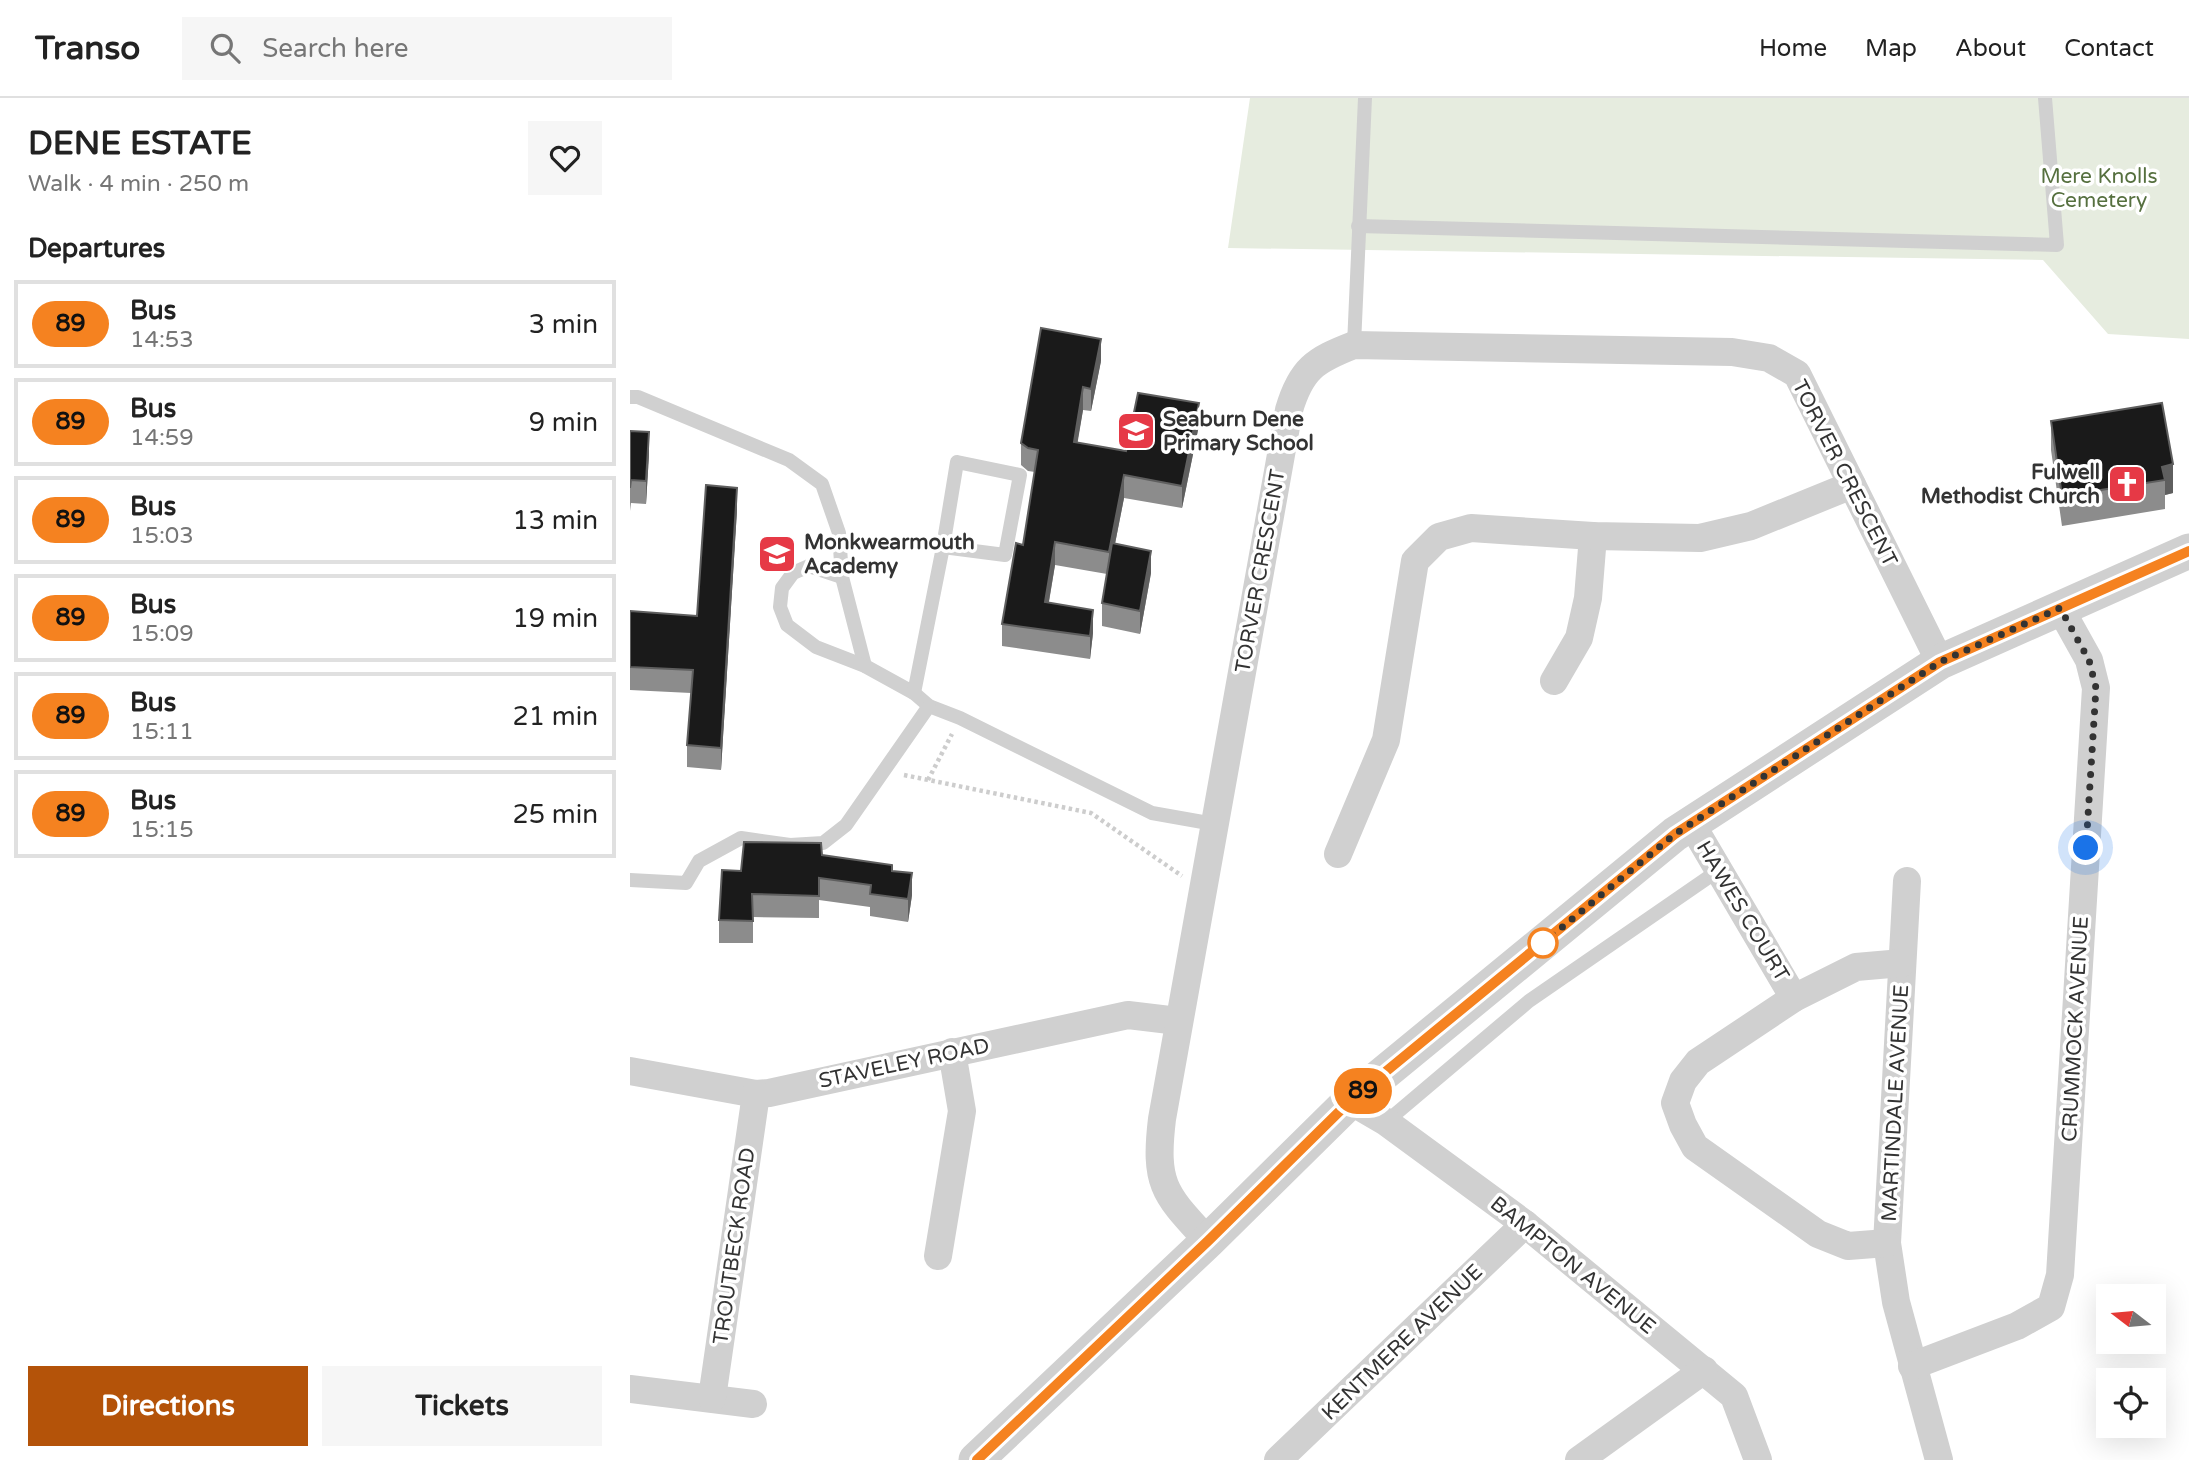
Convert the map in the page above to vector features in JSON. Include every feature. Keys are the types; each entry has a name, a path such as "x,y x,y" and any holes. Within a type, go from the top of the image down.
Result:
{"street":[{"name":"TORVER CRESCENT","path":"1208,1241 1172,1202 1162,1180 1159,1147 1178,1021 1292,399 1295,387 1309,368 1328,355 1354,345 1732,352 1769,358 1797,374 1940,662"},
{"path":"1338,854 1386,740 1415,561 1439,537 1471,528 1593,536 1700,538 1751,526 1852,485"},
{"path":"1554,681 1579,638 1588,598 1593,536"},
{"path":"976,1460 1208,1241 1350,1101 1675,834 1940,662 2189,551"},
{"name":"CRUMMOCK AVENUE","path":"1912,1366 2017,1326 2051,1307 2060,1275 2096,688 2089,660 2060,608"},
{"name":"HAWES COURT","path":"1691,823 1794,998"},
{"name":"MARTINDALE AVENUE","path":"1907,881 1887,1243 1896,1303 1939,1460"},
{"name":"MARTINDALE AVENUE","path":"1887,1243 1848,1246 1818,1234 1695,1147 1675,1103 1683,1081 1698,1062 1794,998 1856,967 1902,963"},
{"name":"STAVELEY ROAD","path":"630,1071 757,1094 1128,1015 1178,1021"},
{"path":"938,1256 962,1111 952,1052"},
{"name":"TROUTBECK ROAD","path":"712,1398 757,1094"},
{"name":"BAMPTON AVENUE","path":"1350,1101 1386,1122 1525,1224 1734,1396 1758,1460"},
{"name":"KENTMERE AVENUE","path":"1278,1460 1525,1224"},
{"path":"1579,1460 1704,1370"},
{"path":"630,1389 753,1404"}],"lane":[{"path":"1354,345 1365,98"},
{"path":"1358,226 2057,245 2045,98"},
{"path":"630,397 638,397 789,460 822,484 839,533 842,577 865,666"},
{"path":"914,692 957,462 1020,475 1005,555 943,547"},
{"path":"842,577 809,566 793,573 782,588 780,607 787,625 816,647 865,666 914,692 929,706 960,718 1152,813 1214,824"},
{"path":"630,880 686,883 699,861 741,838 790,845 823,843 846,825 929,706"},
{"path":"1386,1122 1529,1001 1719,870"}],"path":[{"path":"928,780 960,718"},
{"path":"904,775 1091,813 1203,891"}],"green space":[{"name":"Mere Knolls Cemetery","path":"1250,98 2189,98 2189,339 2108,334 2043,260 1228,248"}],"building":[{"path":"1041,328 1101,339 1091,389 1083,387 1074,442 1126,451 1138,393 1199,403 1182,486 1124,475 1109,552 1055,542 1045,602 1093,610 1090,636 1002,624 1016,543 1023,545 1038,450 1021,443"},
{"path":"2162,403 2173,464 2162,467 2165,480 2062,496 2051,421"},
{"path":"630,431 649,432 646,481 631,480 630,488"},
{"path":"706,485 737,488 721,748 687,745 693,670 630,667 630,611 697,616"},
{"path":"1112,543 1151,551 1140,611 1102,603"},
{"path":"744,842 821,843 822,855 892,865 892,871 912,873 908,899 870,894 871,885 819,878 819,896 752,894 753,921 719,920 722,870 741,871"}],"bus line":[{"name":"89","path":"977,1460 1208,1241 1350,1101 1675,834 1940,662 2189,551"}],"place":[{"name":"Seaburn Dene Primary School","path":"1136,431"},
{"name":"Fulwell Methodist Church","path":"2127,484"},
{"name":"Monkwearmouth Academy","path":"777,554"}],"route":[{"path":"1543,943 1675,834 1940,662 2060,608 2089,660 2096,688 2086,848"}]}
